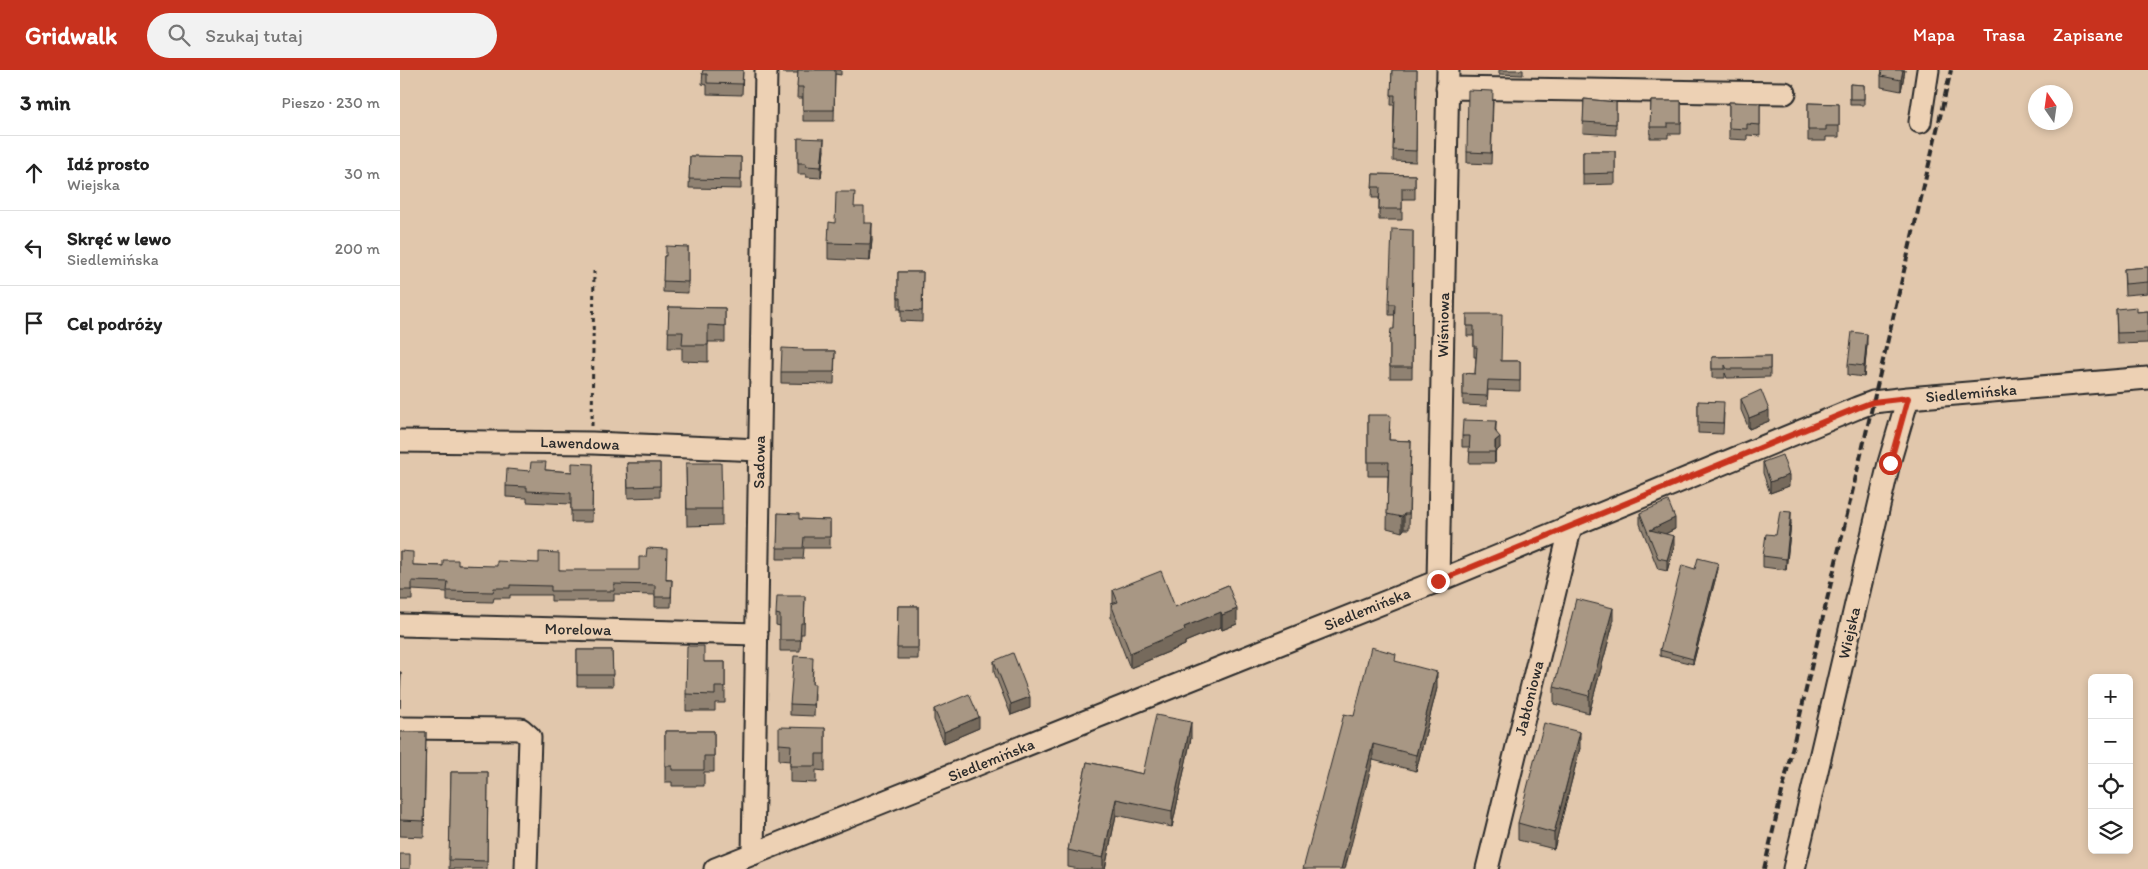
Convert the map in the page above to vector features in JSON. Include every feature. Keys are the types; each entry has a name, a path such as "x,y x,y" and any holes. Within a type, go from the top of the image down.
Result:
{"street":[{"name":"Sadowa","path":"753,854 766,70"},
{"path":"1920,122 1928,70"},
{"path":"1448,79 1785,93"},
{"name":"Wiśniowa","path":"1438,581 1448,79"},
{"name":"Siedlemińska","path":"715,869 1438,581 1873,402 2148,378"},
{"name":"Wiejska","path":"1794,869 1890,463 1908,398"},
{"name":"Lawendowa","path":"400,441 592,443 760,450"},
{"name":"Jabłoniowa","path":"1487,869 1571,526"},
{"name":"Morelowa","path":"400,625 757,634"},
{"path":"400,728 520,730 530,738 526,869"}],"path":[{"path":"592,443 594,271"}],"building":[{"path":"703,70 743,70 742,84 707,83 707,74 702,74"},
{"path":"798,70 835,70 834,110 803,110 803,87 797,87"},
{"path":"1392,70 1417,70 1416,151 1393,150 1395,95 1391,95"},
{"path":"1882,70 1903,70 1901,80 1881,76"},
{"path":"1850,84 1864,85 1864,99 1850,99"},
{"path":"1468,90 1493,91 1491,153 1467,152"},
{"path":"1584,99 1616,102 1616,124 1583,122"},
{"path":"1651,101 1681,101 1681,123 1668,123 1668,127 1650,127"},
{"path":"1729,102 1760,103 1760,125 1747,124 1747,129 1729,128"},
{"path":"1808,103 1839,104 1839,126 1826,126 1826,130 1808,130"},
{"path":"798,138 824,139 821,167 806,166 806,163 798,163"},
{"path":"1583,151 1615,151 1615,173 1583,174"},
{"path":"690,156 741,157 741,180 689,179"},
{"path":"1373,174 1415,175 1415,188 1402,188 1402,209 1379,209 1380,187 1372,187"},
{"path":"836,192 855,192 854,207 864,207 864,223 872,223 870,244 828,243 829,222 835,223"},
{"path":"1392,229 1413,230 1412,367 1390,367 1390,338 1391,329 1394,329 1395,304 1389,304"},
{"path":"666,246 688,247 688,282 663,281"},
{"path":"2148,267 2148,282 2125,284 2124,269"},
{"path":"898,272 923,272 922,311 901,310 901,298 898,298"},
{"path":"669,307 725,308 725,326 708,325 708,345 682,345 683,332 668,332"},
{"path":"2137,307 2137,312 2148,311 2148,332 2117,333 2116,309"},
{"path":"1467,314 1502,314 1501,361 1520,361 1520,381 1488,380 1487,396 1463,395 1463,373 1475,374 1477,347 1474,347 1474,326 1467,326"},
{"path":"1852,332 1867,334 1864,366 1848,364"},
{"path":"782,348 803,349 803,351 835,351 834,372 781,372"},
{"path":"1770,356 1770,369 1727,369 1725,365 1725,369 1712,369 1712,357"},
{"path":"1761,390 1769,410 1749,418 1741,399"},
{"path":"1698,401 1724,402 1723,423 1698,422"},
{"path":"1368,415 1390,415 1389,440 1411,441 1409,514 1404,514 1402,517 1387,514 1389,462 1368,462"},
{"path":"1463,420 1496,421 1495,431 1500,437 1495,441 1495,452 1469,452 1470,436 1462,436"},
{"path":"1782,455 1789,475 1770,482 1763,462"},
{"path":"531,462 546,462 545,470 572,472 572,463 593,464 592,511 571,511 571,493 527,491 527,487 506,486 507,469 530,471"},
{"path":"627,463 660,463 660,486 628,487"},
{"path":"686,463 721,463 722,509 687,509"},
{"path":"1668,501 1675,518 1650,530 1674,536 1667,560 1658,558 1640,513"},
{"path":"1780,511 1791,512 1786,559 1763,556 1766,534 1776,535"},
{"path":"778,513 799,514 799,519 830,520 830,537 804,537 803,548 777,548"},
{"path":"647,548 667,549 666,580 672,580 671,597 655,597 655,585 614,584 614,591 551,591 551,586 510,585 510,588 494,588 493,592 447,591 448,582 412,581 412,590 400,590 400,551 413,552 413,565 443,566 443,560 458,560 458,565 497,566 497,561 539,563 539,552 559,553 559,570 639,570 639,557 646,557"},
{"path":"1698,558 1718,563 1693,659 1660,650 1682,565 1695,569"},
{"path":"1161,571 1175,607 1228,585 1237,609 1222,615 1221,612 1184,627 1185,630 1130,653 1111,604 1118,602 1113,590"},
{"path":"777,596 805,596 804,623 801,623 800,640 780,640 780,615 776,614"},
{"path":"1576,599 1613,608 1589,696 1554,687"},
{"path":"898,606 918,606 918,648 897,648"},
{"path":"687,646 704,646 704,662 725,662 725,687 715,687 715,695 686,694"},
{"path":"1371,647 1396,654 1395,661 1437,672 1416,755 1373,744 1341,869 1303,869 1344,714 1354,716"},
{"path":"577,650 612,650 613,675 577,675"},
{"path":"1013,653 1030,697 1011,704 994,661"},
{"path":"794,656 813,657 812,684 815,684 814,705 790,704"},
{"path":"969,694 979,717 944,732 934,709"},
{"path":"1156,715 1191,722 1172,811 1116,799 1103,858 1068,850 1087,762 1143,774"},
{"path":"1544,723 1580,732 1554,833 1518,823"},
{"path":"779,727 825,728 825,754 816,754 816,766 790,766 791,745 779,744"},
{"path":"665,731 714,731 714,756 704,756 704,770 672,770 672,766 665,766"},
{"path":"400,732 426,732 424,821 400,820"},
{"path":"451,772 488,772 487,861 449,860"},
{"path":"400,854 410,854 410,869 400,869"}],"railway":[{"path":"1764,869 1951,70"}],"route":[{"path":"1438,581 1857,408 1873,402 1908,398 1890,463"}]}
